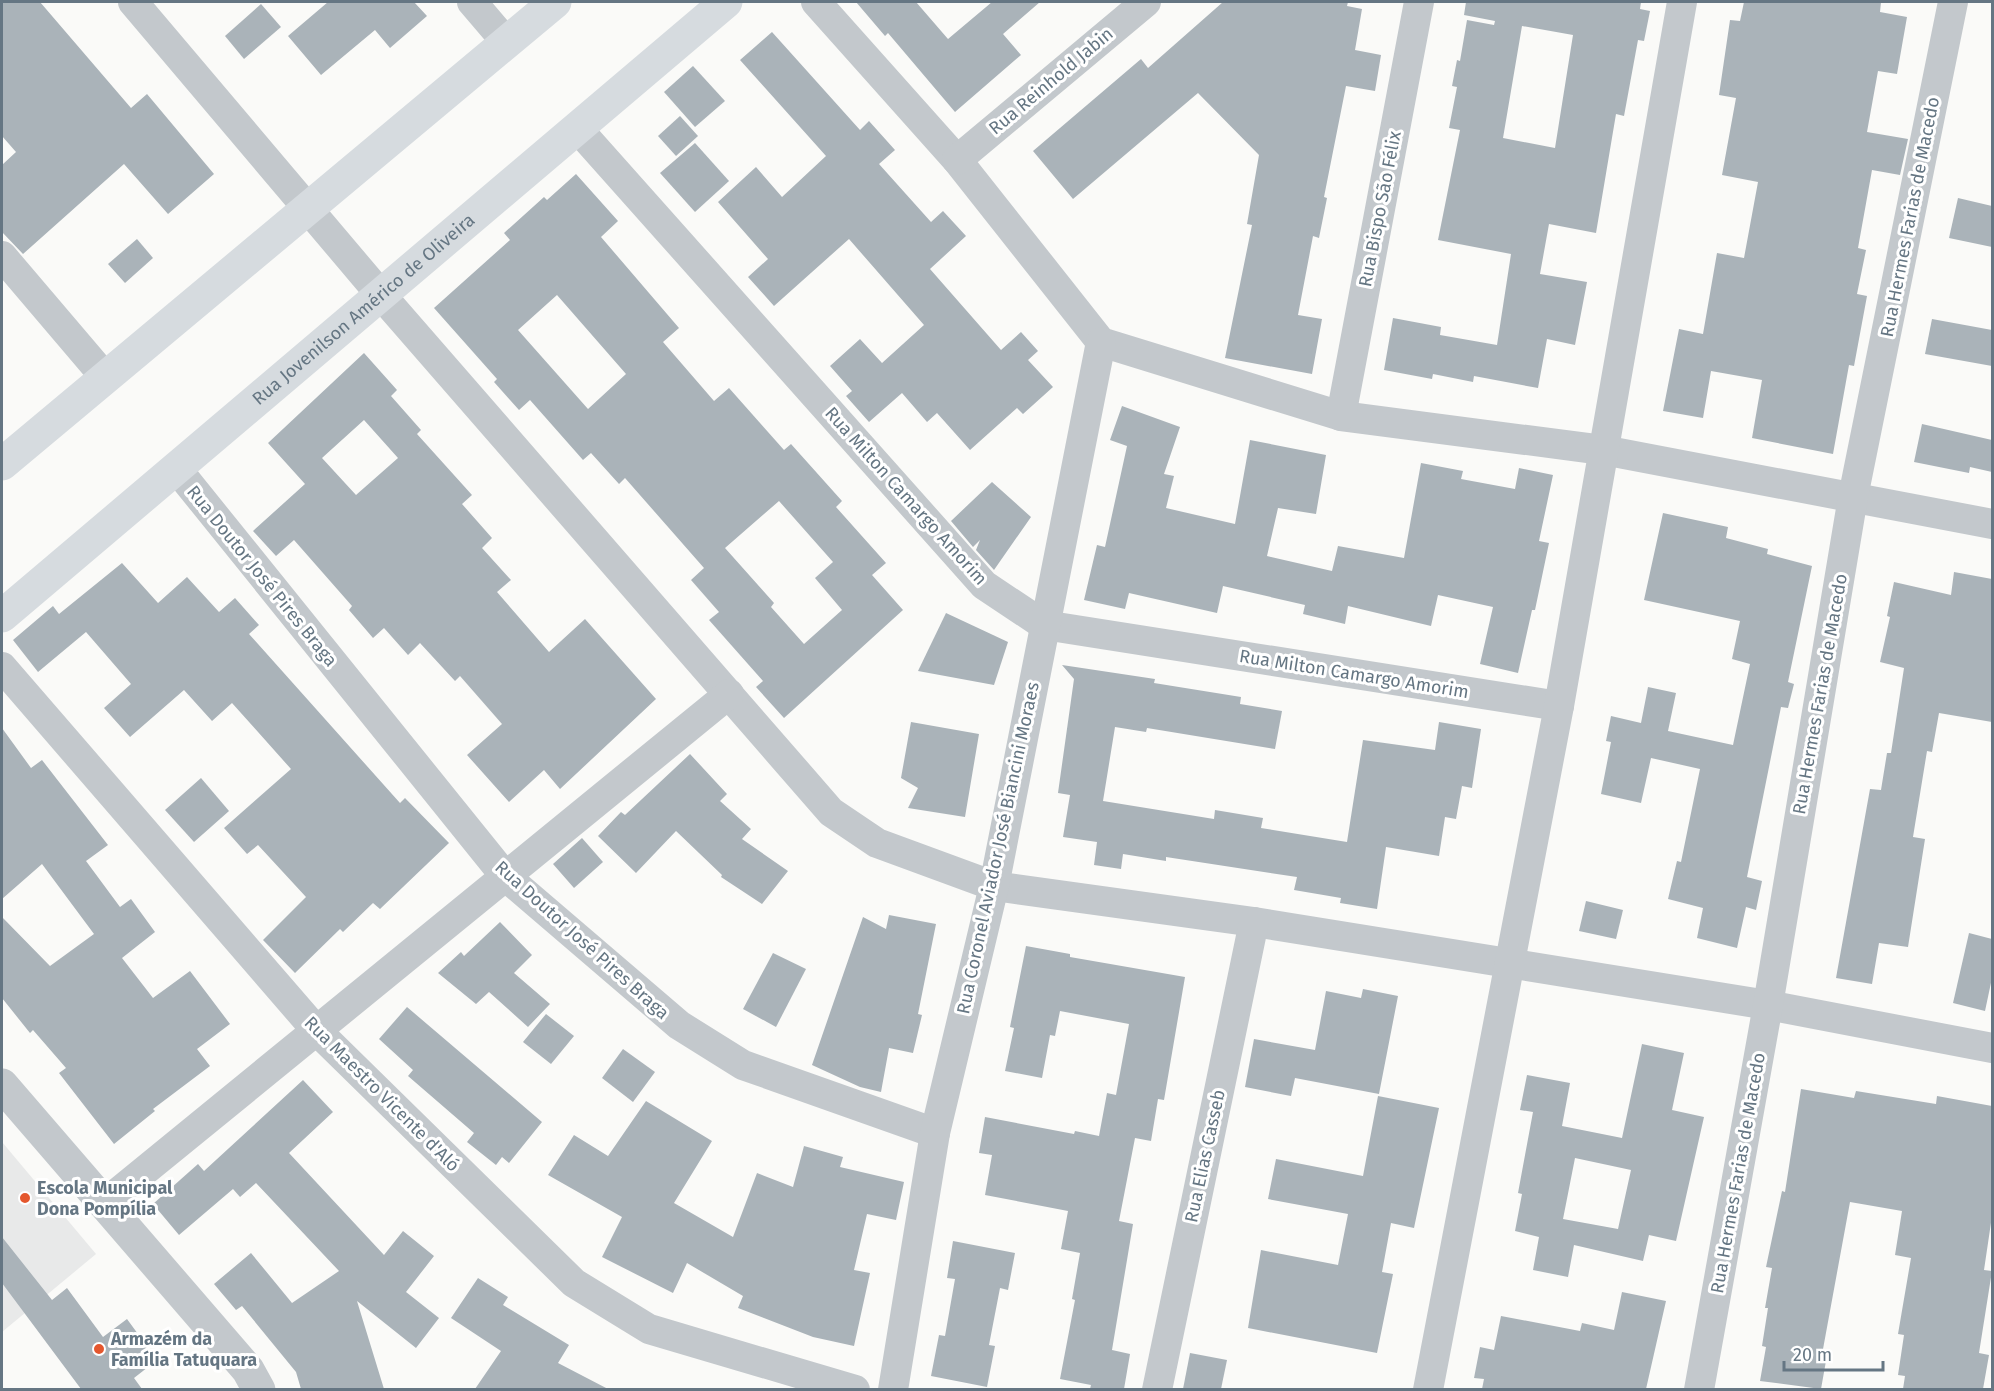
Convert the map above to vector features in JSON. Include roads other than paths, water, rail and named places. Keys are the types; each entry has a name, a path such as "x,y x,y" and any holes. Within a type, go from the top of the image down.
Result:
{"main road":[{"path":"2,464 555,2"},
{"name":"Rua Jovenilson Américo de Oliveira","path":"2,616 726,2"}],"street":[{"path":"133,2 381,294 831,812 877,843 994,886 1254,922 1768,1005 1992,1048"},
{"path":"472,2 507,43"},
{"path":"816,2 957,160 1101,342 1341,416 1603,450 1992,525"},
{"name":"Rua Reinhold Jabin","path":"957,160 1146,2"},
{"name":"Rua Bispo São Félix","path":"1341,416 1419,2"},
{"path":"1428,1389 1558,705 1682,2"},
{"name":"Rua Hermes Farias de Macedo","path":"1699,1389 1768,1005 1853,497 1953,2"},
{"name":"Rua Milton Camargo Amorim","path":"577,128 984,585 1044,625 1558,705"},
{"path":"2,256 105,377"},
{"name":"Rua Coronel Aviador José Biancini Moraes","path":"893,1389 935,1133 994,886 1101,342"},
{"name":"Rua Doutor José Pires Braga","path":"176,468 505,876 679,1025 743,1065 935,1133"},
{"name":"Rua Maestro Vicente d'Aló","path":"2,667 316,1030 574,1283 650,1329 855,1389"},
{"path":"105,1203 729,694"},
{"name":"Rua Elias Casseb","path":"1157,1389 1254,922"},
{"path":"2,1085 248,1370 260,1389"}],"place":[{"name":"Escola Municipal Dona Pompília","path":"25,1198"},
{"name":"Armazém da Família Tatuquara","path":"99,1349"}]}
